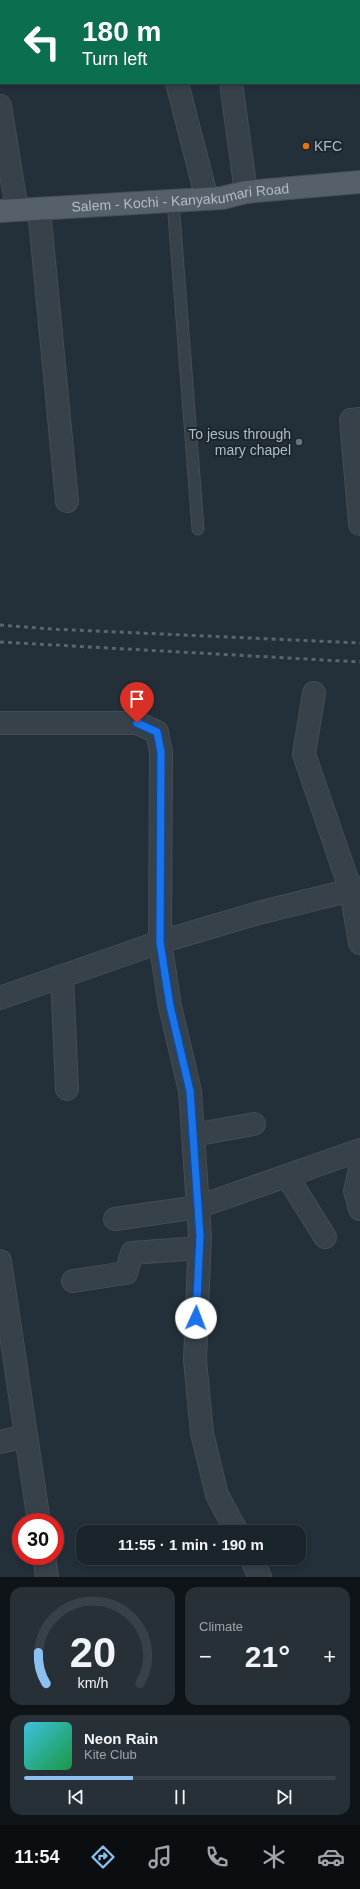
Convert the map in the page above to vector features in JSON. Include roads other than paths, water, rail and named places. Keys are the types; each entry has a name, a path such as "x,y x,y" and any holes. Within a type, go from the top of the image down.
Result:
{"main road":[{"name":"Salem - Kochi - Kanyakumari Road","path":"8,210 222,198 246,192 360,182"}],"street":[{"path":"177,84 207,199"},
{"path":"231,84 246,192"},
{"path":"0,106 8,210"},
{"path":"39,209 67,501"},
{"path":"360,419 351,420 360,524"},
{"path":"314,693 304,754 355,889 360,943"},
{"path":"0,724 137,723 157,732 161,752 160,942 170,1006 190,1091 198,1207 199,1248 195,1360 202,1433 217,1495 233,1525"},
{"path":"0,998 160,942 262,912 355,889"},
{"path":"62,976 67,1089"},
{"path":"193,1134 254,1124"},
{"path":"115,1219 198,1207 360,1150"},
{"path":"360,1169 355,1191 360,1209"},
{"path":"287,1176 325,1237"},
{"path":"73,1281 126,1274 132,1252 199,1248"},
{"path":"0,1261 37,1513"},
{"path":"0,1442 26,1436"},
{"path":"45,1565 47,1577"},
{"path":"254,1565 260,1577"}],"lane":[{"path":"173,201 198,529"}],"railway":[{"path":"0,625 51,629 360,643"},
{"path":"0,642 360,662"}],"place":[{"name":"KFC","path":"306,146"},
{"name":"To jesus through mary chapel","path":"299,442"}]}
